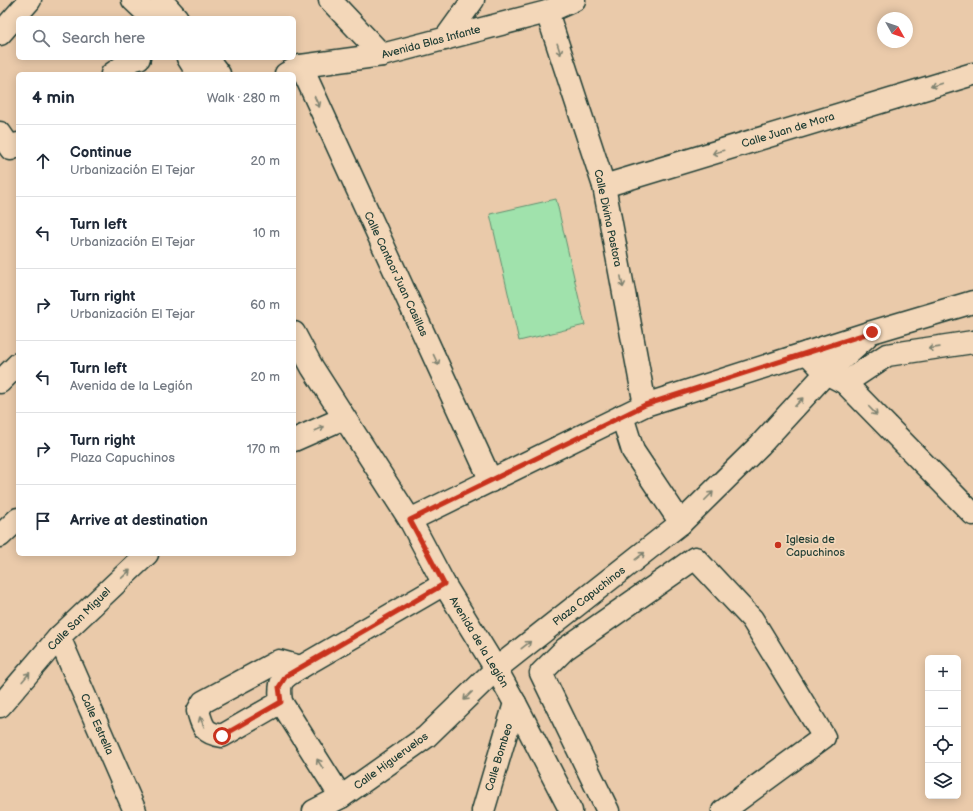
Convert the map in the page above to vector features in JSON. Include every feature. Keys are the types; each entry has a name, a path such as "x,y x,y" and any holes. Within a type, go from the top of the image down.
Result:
{"street":[{"path":"0,34 30,0"},
{"path":"132,0 182,16"},
{"path":"330,0 382,55"},
{"path":"445,39 473,0"},
{"name":"Avenida Blas Infante","path":"294,70 382,55 547,12 574,0"},
{"name":"Calle Divina Pastora","path":"547,12 604,186 645,405"},
{"path":"115,72 132,60"},
{"path":"282,60 294,70"},
{"path":"198,66 214,72"},
{"name":"Calle Cantaor Juan Casillas","path":"296,74 491,481"},
{"name":"Calle Juan de Mora","path":"604,186 973,74"},
{"path":"0,133 11,149 16,145"},
{"path":"410,520 645,405 872,332 973,302"},
{"name":"Plaza Capuchinos","path":"496,669 681,524 760,445 826,373 872,332"},
{"name":"Avenida de la Legión","path":"296,337 312,367 410,520 444,584 515,703 571,811"},
{"path":"845,383 887,355 973,342"},
{"path":"807,353 826,373 845,383 973,514"},
{"path":"0,382 16,366"},
{"path":"622,416 633,452 681,524"},
{"path":"296,439 344,418"},
{"path":"0,536 16,521"},
{"name":"Calle San Miguel","path":"0,706 59,637 145,556"},
{"path":"608,811 541,673 565,649 695,558 752,619 824,737 723,811"},
{"path":"341,797 281,702 279,687 286,676 444,584"},
{"name":"Calle Estrella","path":"59,637 135,811"},
{"path":"281,702 222,736 210,734 202,725 198,711 203,702 279,660 301,667"},
{"name":"Calle Higueruelos","path":"314,811 341,797 426,737 496,669"},
{"name":"Calle Bombeo","path":"483,811 515,703"}],"green space":[{"path":"556,199 585,325 519,341 490,214"}],"place":[{"name":"Iglesia de Capuchinos","path":"778,545"}],"route":[{"path":"222,736 281,702 279,687 286,676 444,584 410,520 645,405 872,332"}]}
